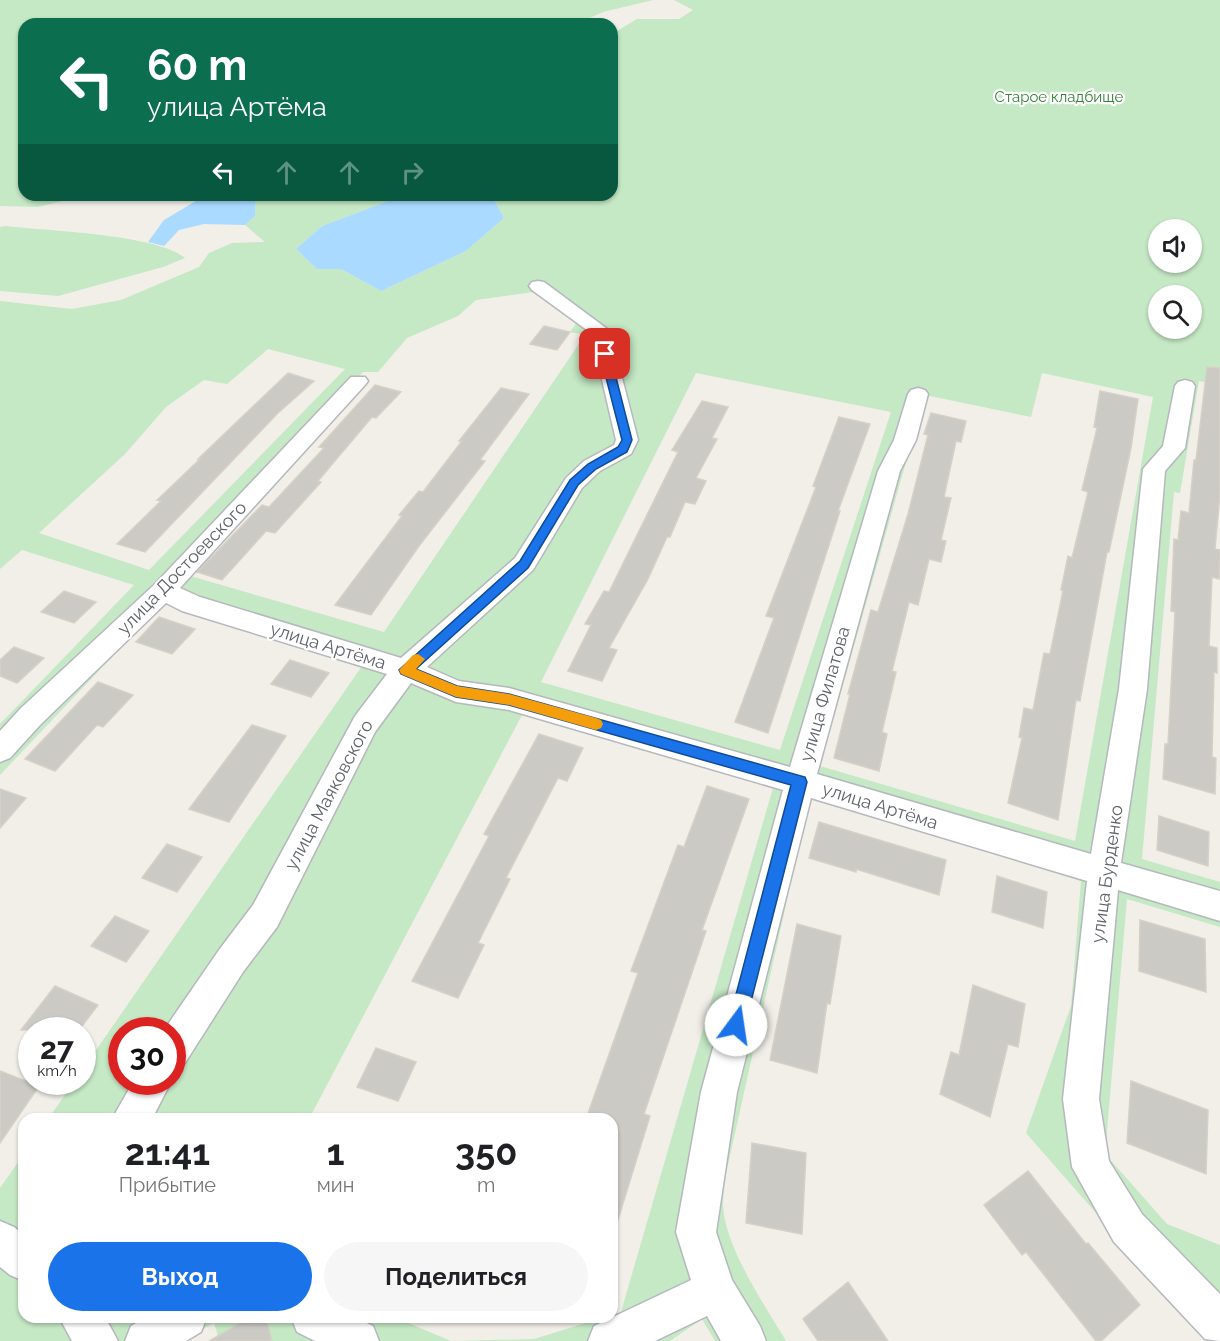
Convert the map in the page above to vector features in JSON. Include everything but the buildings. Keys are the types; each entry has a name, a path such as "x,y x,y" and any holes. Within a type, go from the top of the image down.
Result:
{"street":[{"name":"улица Маяковского","path":"186,1029 231,961 265,916 365,724 406,670 524,564 574,483 592,466 623,449 627,440 600,331 538,286"},
{"name":"улица Достоевского","path":"0,750 31,716 163,591 358,381"},
{"name":"улица Бурденко","path":"1185,386 1174,448 1154,469 1133,689 1104,873 1081,1099 1091,1167 1128,1228 1220,1324"},
{"name":"улица Филатова","path":"745,1341 715,1290 696,1232 719,1092 800,782 889,471 904,440 918,394"},
{"name":"улица Артёма","path":"163,591 191,604 406,670 456,691 509,699 1220,906"},
{"path":"135,1113 145,1095"},
{"path":"0,1240 18,1256"},
{"path":"609,1341 715,1290"},
{"path":"84,1323 97,1341"},
{"path":"146,1341 176,1323"},
{"path":"324,1323 358,1341"}],"green space":[{"path":"0,0 653,0 603,12 590,18 18,18 18,201 62,201 38,207 0,206"},
{"name":"Старое кладбище","path":"674,0 1220,0 1220,385 1199,381 1180,493 1174,492 1142,859 1220,882 1220,896 1130,870 1122,865 1117,853 1142,692 1160,471 1181,451 1189,382 1180,386 1168,445 1149,466 1125,686 1101,849 1095,857 1087,859 815,779 810,772 893,473 909,440 921,394 915,393 901,438 884,471 797,768 790,773 511,695 457,688 417,668 530,568 580,484 597,469 628,451 633,439 605,330 542,285 536,291 594,332 620,439 617,447 587,463 567,479 517,562 404,662 196,599 174,587 187,575 384,632 585,335 570,332 577,322 534,292 476,300 458,316 407,338 378,372 363,372 158,590 30,711 0,743 0,724 134,585 22,550 0,569 0,301 72,309 121,300 199,267 209,253 232,243 265,242 245,225 255,216 256,201 388,201 322,226 296,249 317,269 341,269 381,291 466,251 504,218 495,201 618,201 618,30 637,19 679,19 693,10","holes":["268,349 345,369 149,570 39,533 125,454 166,407 204,380 227,384","696,373 891,412 780,750 541,682","1042,373 1153,397 1075,841 820,766 925,395 1031,417"]},
{"path":"0,227 127,239 171,250 185,258 163,267 58,296 0,291"},
{"path":"163,597 396,673 259,910 181,1017 119,1017 362,666 164,602 0,775 0,758"},
{"path":"408,677 509,703 787,783 686,1227 733,1341 715,1341 702,1319 670,1341 451,1341 534,1339 586,1323 618,1323 618,1313 621,1312 773,788 523,713 312,1113 145,1113 155,1095 186,1095 186,1043 370,726"},
{"path":"803,794 1096,877 1081,1167 1220,1341 1208,1341 1026,1133 1071,1006 1081,881 810,797 724,1185 725,1222 738,1258 786,1341 756,1341 704,1230"},
{"path":"1113,881 1220,913 1220,927 1127,899 1105,1154 1167,1224 1220,1245 1220,1309 1102,1166 1093,1106"},
{"path":"108,1033 108,1095 135,1095 123,1113 52,1113 65,1095 96,1095 96,1050"},
{"path":"18,1162 18,1238 0,1224 0,1188"},
{"path":"0,1260 18,1276 18,1323 64,1323 77,1341 0,1341"},
{"path":"103,1323 214,1323 180,1341 114,1341"},
{"path":"214,1323 241,1323 218,1336"},
{"path":"268,1323 408,1323 451,1341 272,1341"}],"water":[{"path":"196,201 256,201 255,216 245,225 204,224 179,230 164,246 148,242 164,220"},
{"path":"388,201 495,201 504,218 466,251 381,291 341,269 317,269 296,249 322,226"}],"slow traffic":[{"path":"418,659 406,670 456,691 509,699 596,724"}],"route":[{"path":"605,354 627,440 623,449 592,466 574,483 524,564 406,670 456,691 509,699 800,782 736,1025"}]}
